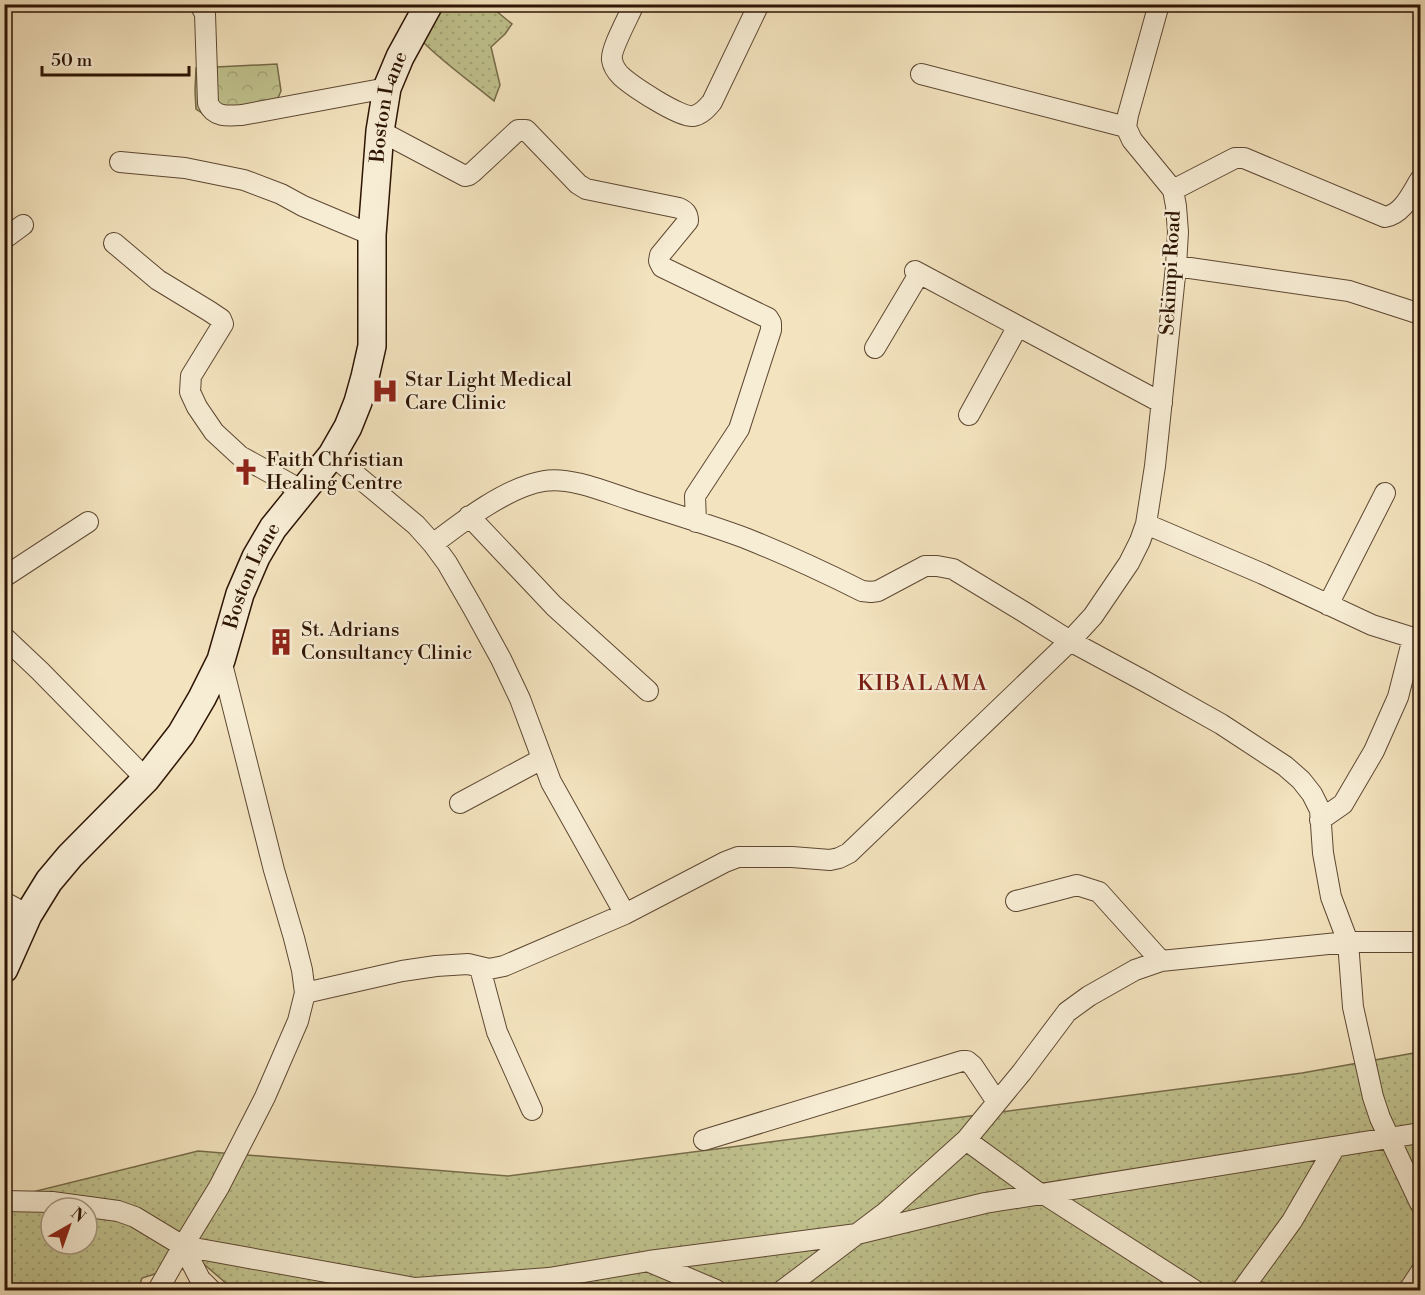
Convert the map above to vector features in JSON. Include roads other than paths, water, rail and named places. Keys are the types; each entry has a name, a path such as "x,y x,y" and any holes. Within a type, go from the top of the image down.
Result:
{"street":[{"path":"200,4 205,14 207,96 210,109 218,114 242,115 387,88"},
{"name":"Boston Lane","path":"4,969 28,915 49,881 70,856 146,779 181,734 221,660 240,594 256,558 273,528 332,455 348,427 358,402 372,346 372,235 380,131 387,88 400,57 429,4"},
{"path":"634,4 614,48 611,59 615,69 628,81 679,114 692,116 702,112 712,102 759,4"},
{"path":"921,74 1126,127 1159,4"},
{"name":"Sekimpi Road","path":"305,993 402,970 468,964 489,969 504,966 625,914 738,857 830,860 849,854 1070,641 1093,616 1129,563 1146,524 1162,403 1176,266 1178,232 1176,206 1173,190 1132,140 1126,127"},
{"path":"380,131 465,176 473,172 518,130 526,130 578,184 586,189 686,211 688,221 660,255 658,261 662,267 768,318 771,323 771,330 739,429 695,496 696,522"},
{"path":"1173,190 1235,158 1244,158 1385,217 1393,216 1401,210 1420,180"},
{"path":"120,162 185,168 244,180 372,235"},
{"path":"4,239 23,225"},
{"path":"114,243 158,280 221,319 223,324 191,376 190,392 197,407 214,432 240,456 303,491"},
{"path":"1176,266 1349,291 1420,314"},
{"path":"875,348 917,273 1162,403"},
{"path":"969,415 1018,326"},
{"path":"332,455 416,525 433,543 452,572 501,659 520,699 555,789 625,914"},
{"path":"433,543 469,516 528,484 559,480 613,494 745,538 862,591 878,591 925,566 953,569 1070,641 1221,724 1285,766 1301,780 1312,794 1320,810 1323,853 1331,897 1348,942 1353,1007 1373,1097 1380,1118 1420,1203"},
{"path":"1328,605 1386,493"},
{"path":"469,516 554,606 648,691"},
{"path":"4,577 88,522"},
{"path":"1146,524 1372,625 1417,639 1398,697 1374,751 1343,804 1320,820"},
{"path":"4,637 146,779"},
{"path":"158,1290 219,1187 264,1097 298,1021 305,993 294,938 274,870 221,660"},
{"path":"460,803 542,759"},
{"path":"1016,901 1077,885 1099,892 1161,961"},
{"path":"4,902 28,915"},
{"path":"783,1290 886,1212 966,1140 1022,1072 1067,1012 1089,996 1135,970 1161,961 1348,942 1420,942"},
{"path":"480,968 497,1032 532,1110"},
{"path":"704,1140 968,1061 997,1102"},
{"path":"4,1201 52,1202 118,1211 135,1217 183,1246 413,1289 549,1278 649,1261 856,1234 985,1203 1420,1133"},
{"path":"966,1140 1042,1194 1194,1290"},
{"path":"1242,1290 1293,1221 1335,1147"},
{"path":"183,1246 200,1279 211,1290"},
{"path":"649,1261 716,1290"},
{"path":"1409,1290 1420,1273"}],"place":[{"name":"Star Light Medical Care Clinic","path":"385,391"},
{"name":"Faith Christian Healing Centre","path":"246,472"},
{"name":"St. Adrians Consultancy Clinic","path":"281,642"}],"district":[{"name":"KIBALAMA","path":"923,683"}]}
